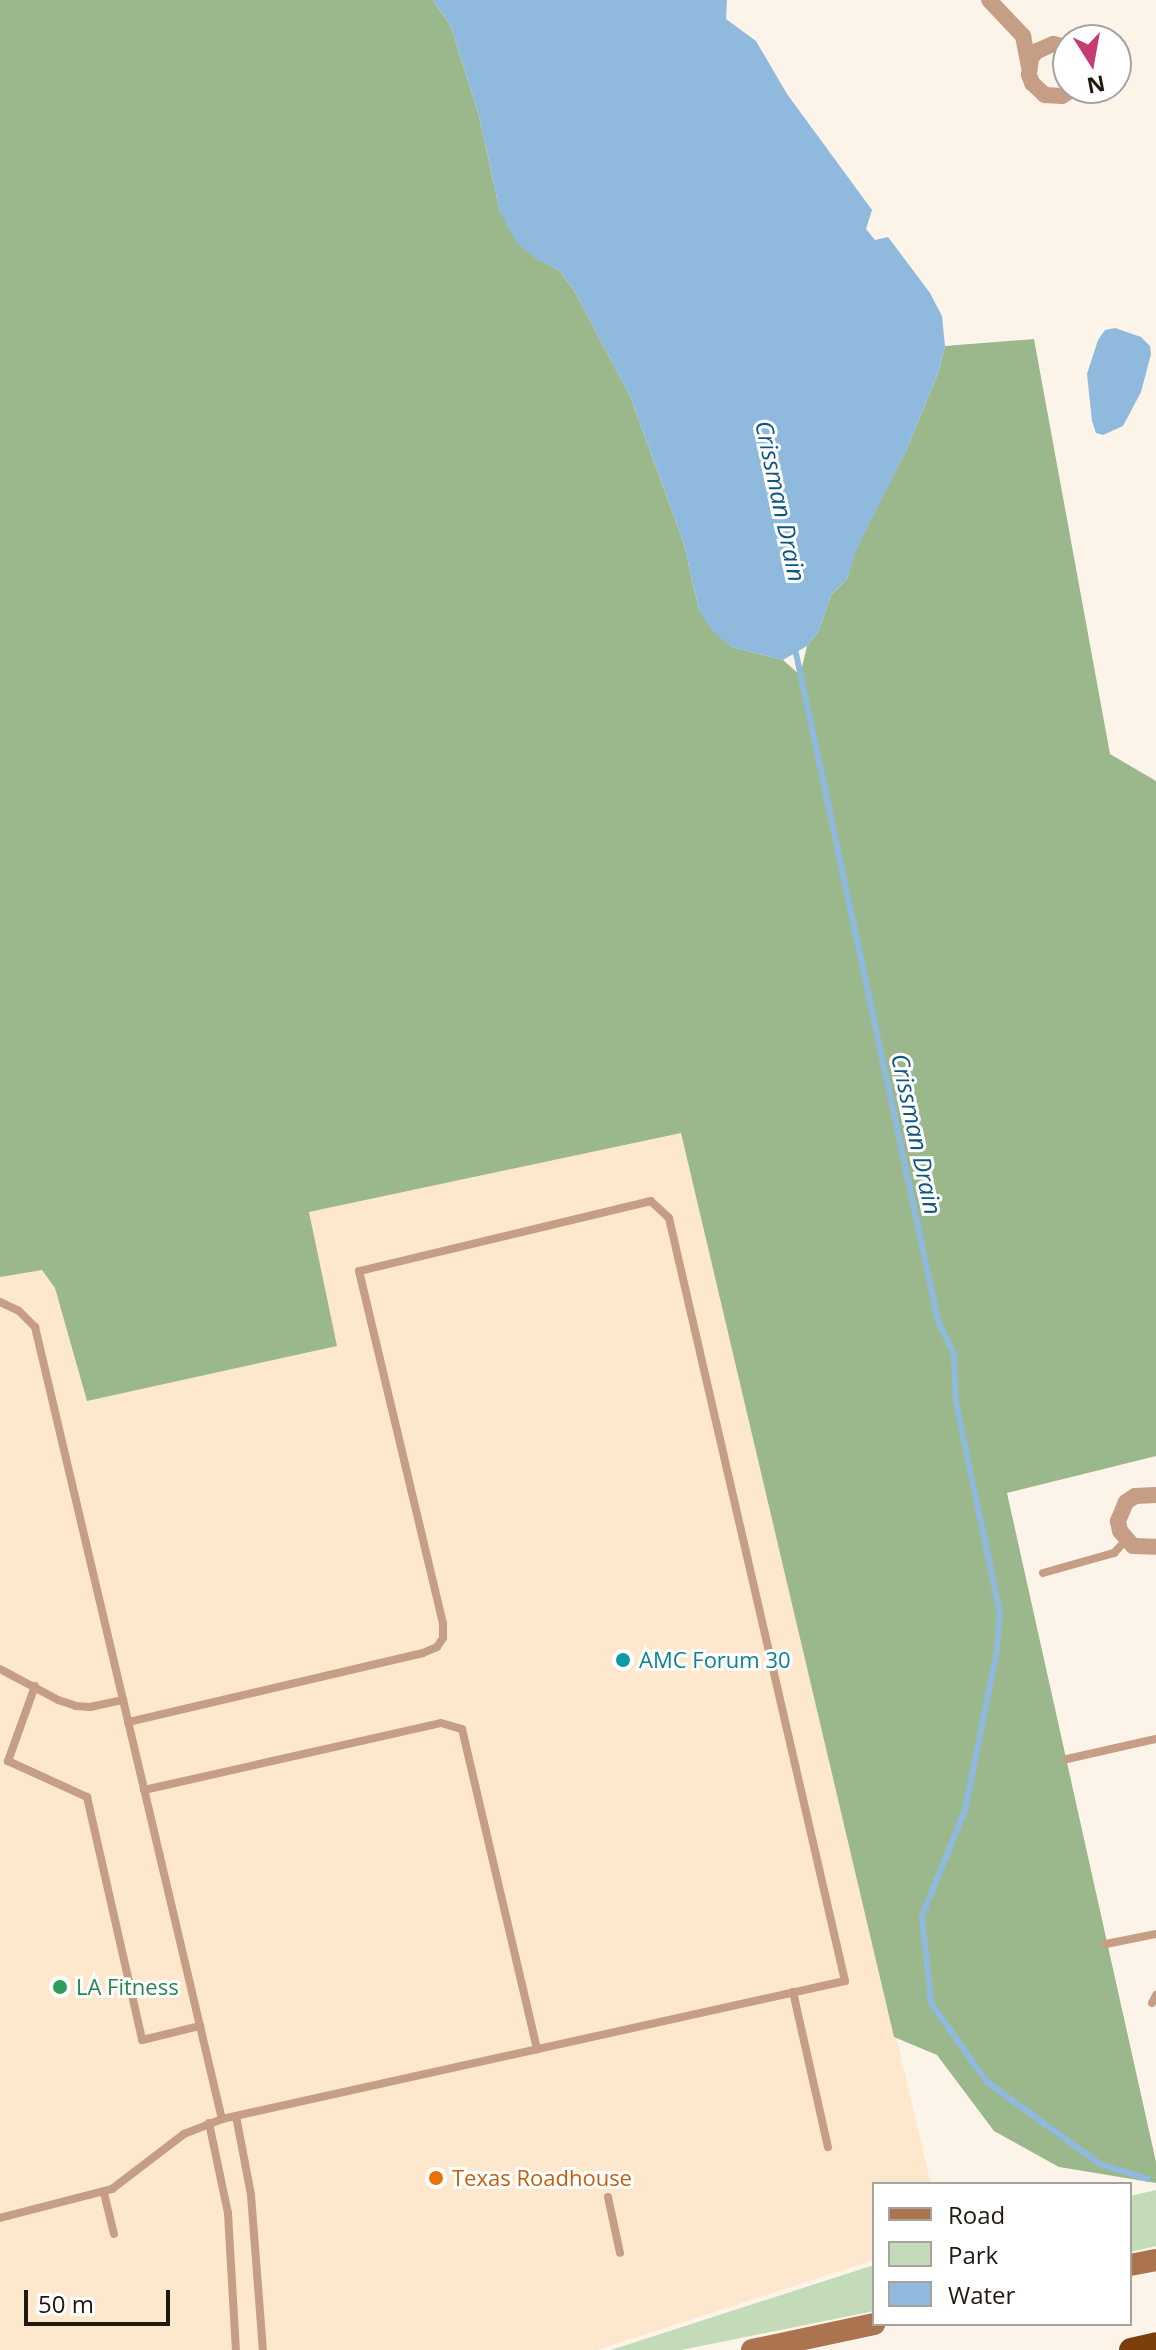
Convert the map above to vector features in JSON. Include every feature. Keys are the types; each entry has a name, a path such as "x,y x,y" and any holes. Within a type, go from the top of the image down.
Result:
{"highway":[{"path":"1131,2350 1156,2344"}],"street":[{"path":"989,0 1023,36 1032,83 1045,95 1052,95"},
{"path":"1023,36 1052,43"},
{"path":"1029,66 1037,51 1052,47"},
{"path":"1154,1552 1133,1546 1126,1540 1118,1521 1126,1502 1144,1494 1156,1495"},
{"path":"1132,2265 1156,2260"},
{"path":"752,2350 872,2324"}],"lane":[{"path":"0,2218 104,2193 184,2134 222,2119 845,1981 669,1218 651,1201 359,1271 443,1623 443,1638 437,1647 423,1653 128,1722"},
{"path":"0,1302 19,1311 35,1327 222,2119"},
{"path":"1043,1573 1114,1553 1126,1540"},
{"path":"0,1669 58,1700 76,1706 90,1707 123,1700"},
{"path":"35,1686 8,1761 87,1797 142,2040 200,2026"},
{"path":"144,1790 441,1723 462,1729 537,2049"},
{"path":"1067,1759 1156,1739"},
{"path":"1106,1944 1156,1934"},
{"path":"793,1992 828,2147"},
{"path":"236,2116 251,2195 263,2350"},
{"path":"209,2123 228,2213 236,2350"},
{"path":"104,2193 114,2234"},
{"path":"608,2197 620,2253"}],"shaded area":[{"path":"681,1132 931,2182 872,2182 872,2261 597,2350 0,2350 0,1277"}],"green space":[{"path":"0,0 433,0 451,27 479,116 500,212 537,259 559,270 575,292 630,396 684,544 699,610 732,647 783,660 800,675 807,646 819,630 831,595 847,579 855,550 906,451 938,373 945,346 1034,339 1110,754 1156,781 1156,1456 1007,1493 1156,2162 1156,2183 1059,2167 994,2131 937,2055 894,2037 681,1133 309,1212 337,1346 87,1401 55,1288 42,1270 0,1277"},
{"path":"1156,2190 1156,2246 1132,2252 1132,2196"},
{"path":"872,2266 872,2311 681,2350 611,2350"}],"water":[{"path":"433,0 727,0 726,19 756,41 787,94 872,210 866,229 875,240 888,237 930,293 942,316 945,346 938,373 906,451 856,550 847,579 831,595 819,630 807,646 783,660 732,647 713,632 699,610 684,544 630,396 575,292 559,270 536,259 516,242 500,212 479,116 451,27"},
{"path":"1115,328 1141,337 1150,346 1151,354 1141,392 1123,426 1103,435 1096,433 1092,421 1087,374 1098,340 1105,330"}],"waterway":[{"name":"Crissman Drain","path":"794,644 938,1321 954,1354 956,1403 1000,1613 997,1650 965,1810 922,1916 931,2003 987,2082 1100,2164 1148,2179"}],"place":[{"name":"AMC Forum 30","path":"623,1660"},
{"name":"LA Fitness","path":"60,1987"},
{"name":"Texas Roadhouse","path":"436,2178"}]}
